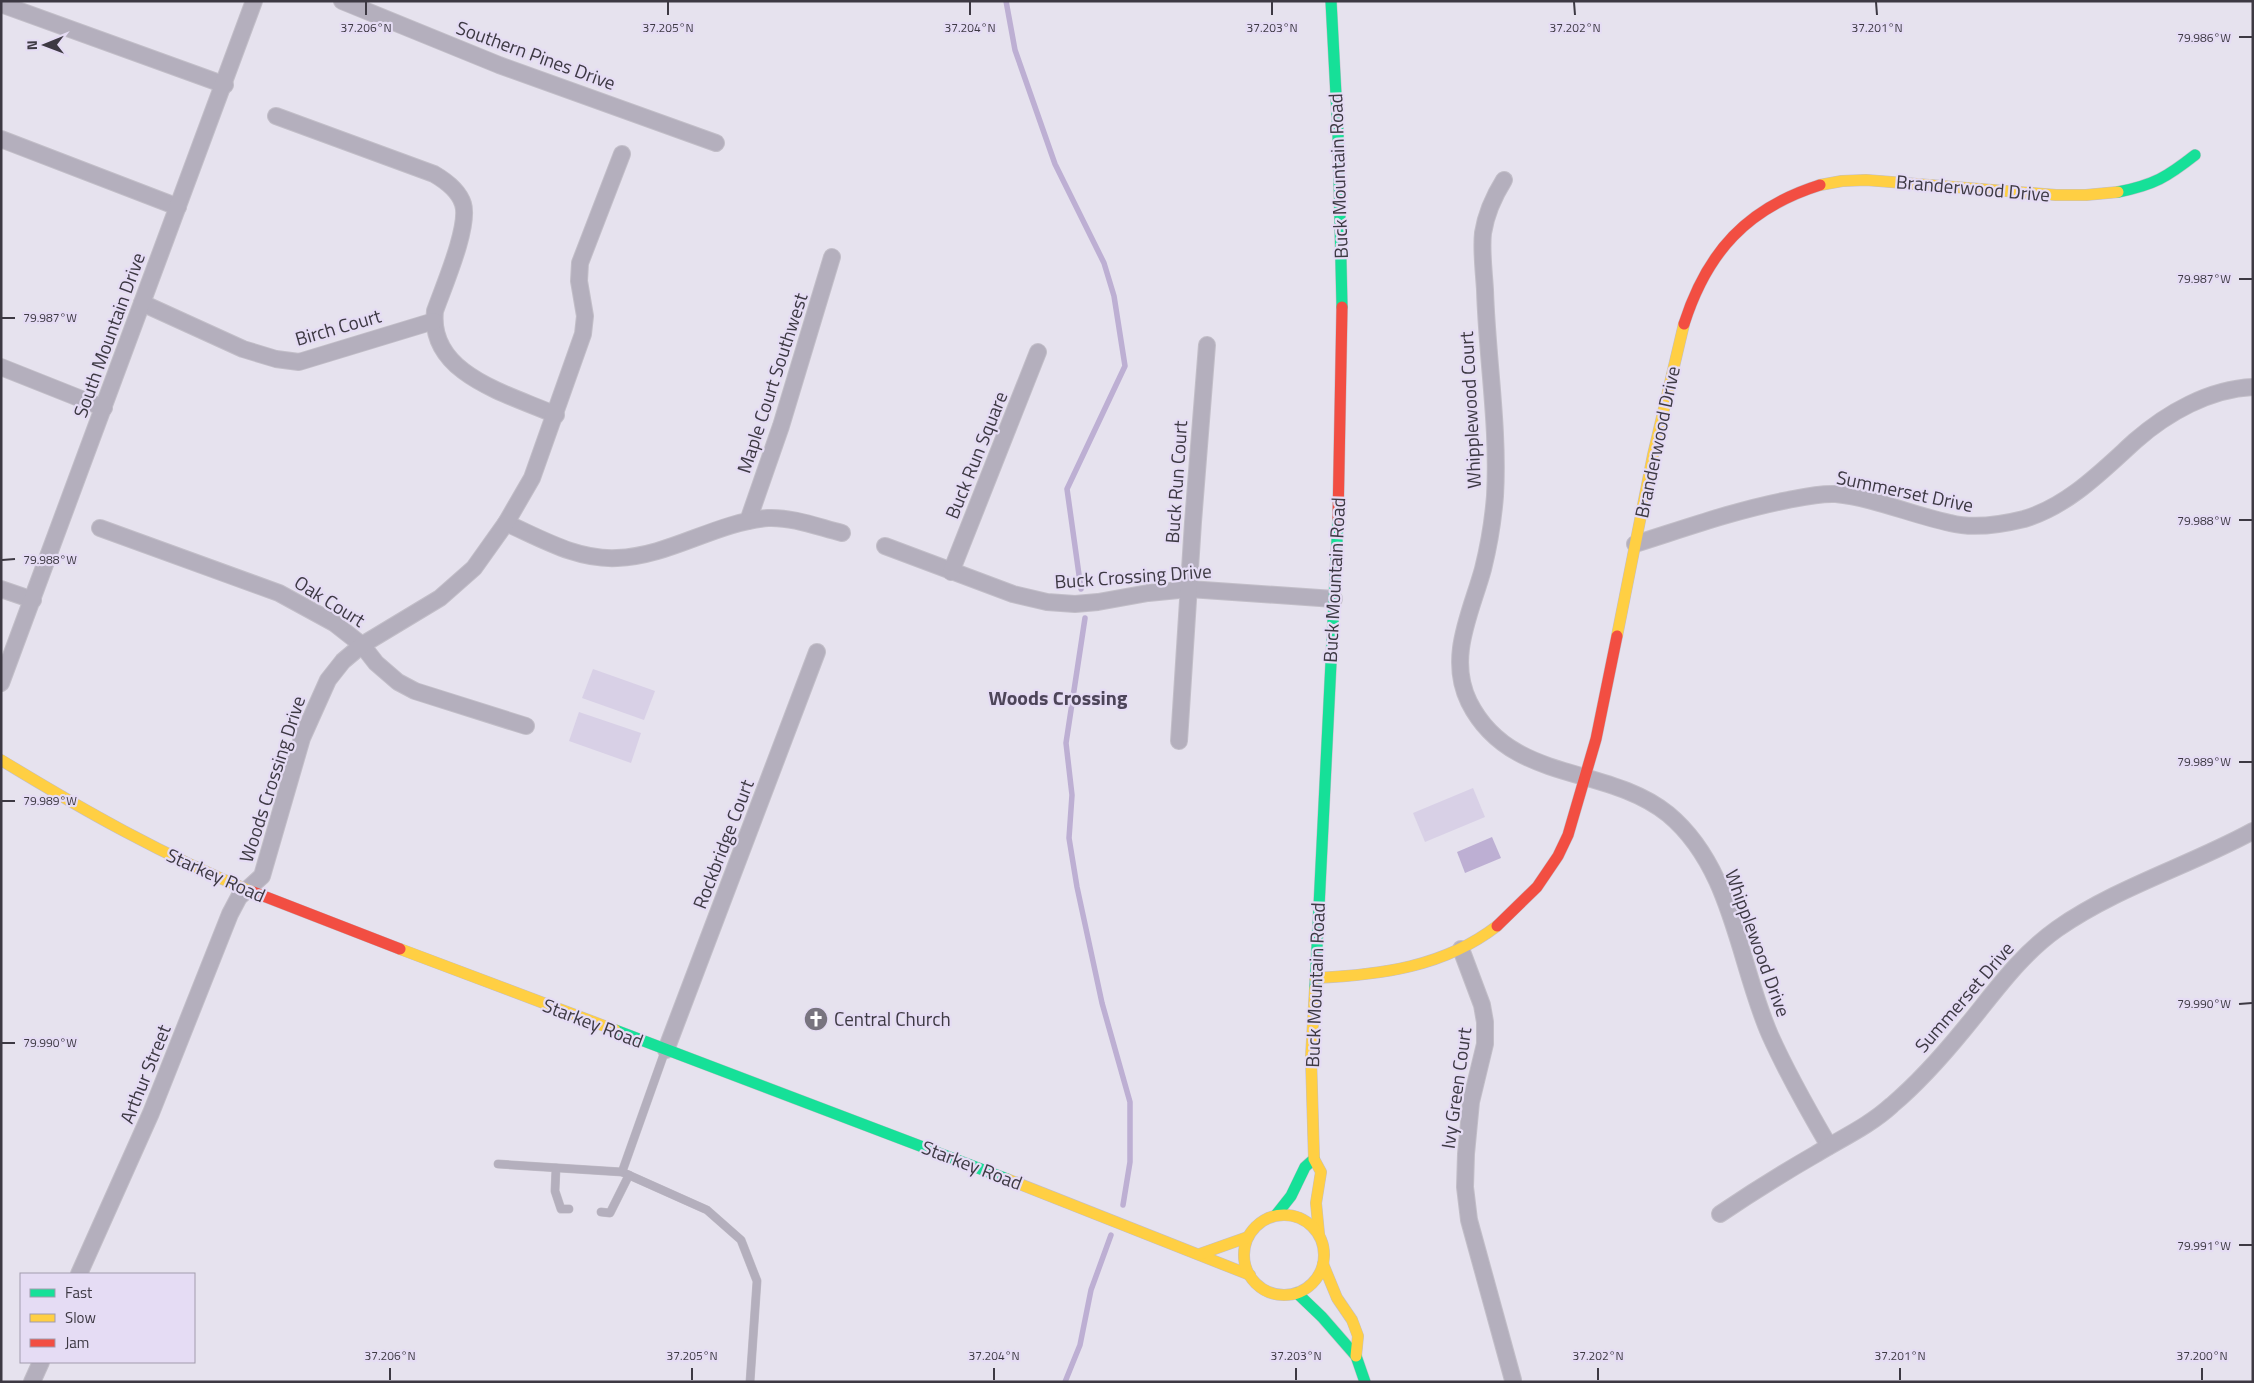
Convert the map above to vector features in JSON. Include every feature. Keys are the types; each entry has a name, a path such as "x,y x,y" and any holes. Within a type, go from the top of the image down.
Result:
{"main road":[{"name":"Buck Mountain Road","path":"1318,1234 1315,1194 1321,1172 1314,1159 1311,1057 1338,529 1342,325 1338,133 1331,1"},
{"name":"Branderwood Drive","path":"1315,978 1355,977 1396,972 1427,963 1461,949 1491,931 1511,913 1540,882 1557,857 1573,824 1604,710 1635,544 1665,400 1686,316 1696,289 1719,251 1732,236 1757,214 1782,199 1807,189 1834,182 1861,180 1934,184 2026,193 2100,195 2132,189 2163,179 2195,154"},
{"name":"Starkey Road","path":"1,760 108,824 173,858 246,889 666,1050 1066,1200 1200,1254 1218,1264 1250,1275"},
{"path":"1276,1216 1291,1196 1305,1167 1314,1159"},
{"path":"1288,1215 1300,1218 1311,1225 1318,1234 1324,1249 1323,1264 1318,1276 1309,1286 1297,1293 1284,1295 1270,1292 1258,1285 1250,1275 1245,1263 1244,1249 1248,1237 1255,1227 1265,1220 1276,1216 1288,1215"},
{"path":"1200,1254 1248,1237"},
{"path":"1323,1264 1337,1298 1352,1320 1358,1336 1356,1356"},
{"path":"1297,1293 1322,1317 1356,1356 1365,1382"}],"street":[{"name":"South Mountain Drive","path":"1,683 225,84 254,1"},
{"name":"Southern Pines Drive","path":"342,1 499,65 716,143"},
{"path":"1,4 225,84"},
{"path":"276,116 434,174 455,190 463,204 464,216 462,233 435,311 434,321 438,342 454,365 484,384 556,415"},
{"path":"1,139 178,207"},
{"name":"Woods Crossing Drive","path":"246,889 254,885 262,876 302,738 317,700 328,680 343,661 362,645 440,598 465,577 474,568 506,523 532,478 556,415 583,334 586,316 579,281 580,263 622,154"},
{"name":"Whipplewood Court","path":"1504,180 1488,213 1483,235 1486,334 1495,450 1495,496 1490,541 1463,632 1460,654 1461,676 1467,697 1477,717 1492,735 1511,750 1531,760 1586,778"},
{"name":"Maple Court Southwest","path":"748,521 781,426 832,257"},
{"name":"Birch Court","path":"142,303 243,349 276,359 299,362 434,321"},
{"name":"Buck Run Court","path":"1179,741 1207,345"},
{"name":"Buck Run Square","path":"951,572 1038,352"},
{"path":"1,367 104,408"},
{"name":"Summerset Drive","path":"1635,544 1760,505 1812,495 1835,494 1857,497 1951,524 1976,526 2002,524 2018,520 2048,508 2078,490 2106,469 2136,440 2163,419 2192,403 2212,395 2253,387"},
{"path":"506,523 564,550 593,557 617,558 646,555 748,521 769,518 793,520 842,533"},
{"name":"Oak Court","path":"100,528 279,593 334,623 362,645 376,663 398,682 415,692 526,726"},
{"name":"Buck Crossing Drive","path":"885,546 1013,594 1047,602 1075,604 1098,602 1148,593 1189,589 1334,599"},
{"path":"1,588 33,600"},
{"name":"Rockbridge Court","path":"666,1050 817,652"},
{"name":"Whipplewood Drive","path":"1586,778 1644,799 1666,812 1685,829 1700,849 1714,875 1729,912 1751,985 1770,1034 1796,1088 1829,1146"},
{"name":"Summerset Drive","path":"1720,1214 1767,1182 1868,1124 1892,1105 1964,1030 2005,976 2026,954 2056,930 2081,913 2130,888 2219,850 2253,831"},
{"name":"Arthur Street","path":"79,1273 152,1113 230,914 239,897 246,889"},
{"name":"Ivy Green Court","path":"1461,949 1482,1005 1485,1022 1485,1044 1472,1102 1466,1154 1465,1187 1469,1220 1513,1380"},
{"path":"32,1382 41,1363"}],"lane":[{"path":"601,1212 610,1213 626,1173 666,1050"},
{"path":"498,1164 626,1173 707,1210 741,1240 757,1281 750,1382"},
{"path":"556,1168 555,1191 561,1209 569,1209"}],"shaded area":[{"path":"593,669 655,691 644,720 582,698"},
{"path":"579,712 641,733 631,763 569,741"},
{"path":"1473,788 1485,817 1425,842 1413,813"},
{"path":"1492,837 1501,858 1465,873 1457,852"}],"waterway":[{"path":"1006,1 1015,50 1055,164 1104,263 1114,296 1125,366 1067,489 1081,589"},
{"path":"1085,618 1066,743 1072,795 1069,838 1077,887 1102,1003 1130,1102 1130,1162 1123,1205"},
{"path":"1065,1382 1080,1345 1091,1290 1111,1235"}],"traffic: fast":[{"path":"1331,1 1338,133 1342,307"},
{"path":"2118,192 2160,179 2195,155"},
{"path":"1315,988 1338,520"},
{"path":"615,1030 1007,1179"},
{"path":"1276,1215 1291,1196 1305,1167 1314,1159"},
{"path":"1297,1293 1322,1317 1356,1356 1365,1382"}],"traffic: slow":[{"path":"1820,185 1842,181 1866,180 2056,195 2118,192"},
{"path":"1617,636 1653,455 1684,324"},
{"path":"1,760 62,797 156,848 253,892"},
{"path":"1315,978 1387,971 1433,960 1477,940 1497,926"},
{"path":"400,949 615,1030"},
{"path":"1315,988 1311,1057 1314,1159 1321,1172 1316,1203 1319,1234"},
{"path":"1007,1179 1250,1275"},
{"path":"1284,1215 1299,1218 1312,1227 1321,1240 1324,1255 1321,1270 1312,1283 1299,1292 1284,1295 1269,1292 1256,1283 1247,1270 1244,1255 1247,1240 1256,1227 1269,1218 1284,1215"},
{"path":"1200,1254 1248,1237"},
{"path":"1323,1264 1337,1298 1352,1320 1358,1336 1356,1356"}],"traffic: jam":[{"path":"1684,324 1693,298 1705,275 1718,254 1733,236 1771,206 1820,185"},
{"path":"1338,520 1342,307"},
{"path":"1497,926 1537,887 1558,856 1568,835 1596,739 1617,636"},
{"path":"253,892 400,949"}],"place":[{"name":"Central Church","path":"816,1019"}],"district":[{"name":"Woods Crossing","path":"1058,698"}]}
